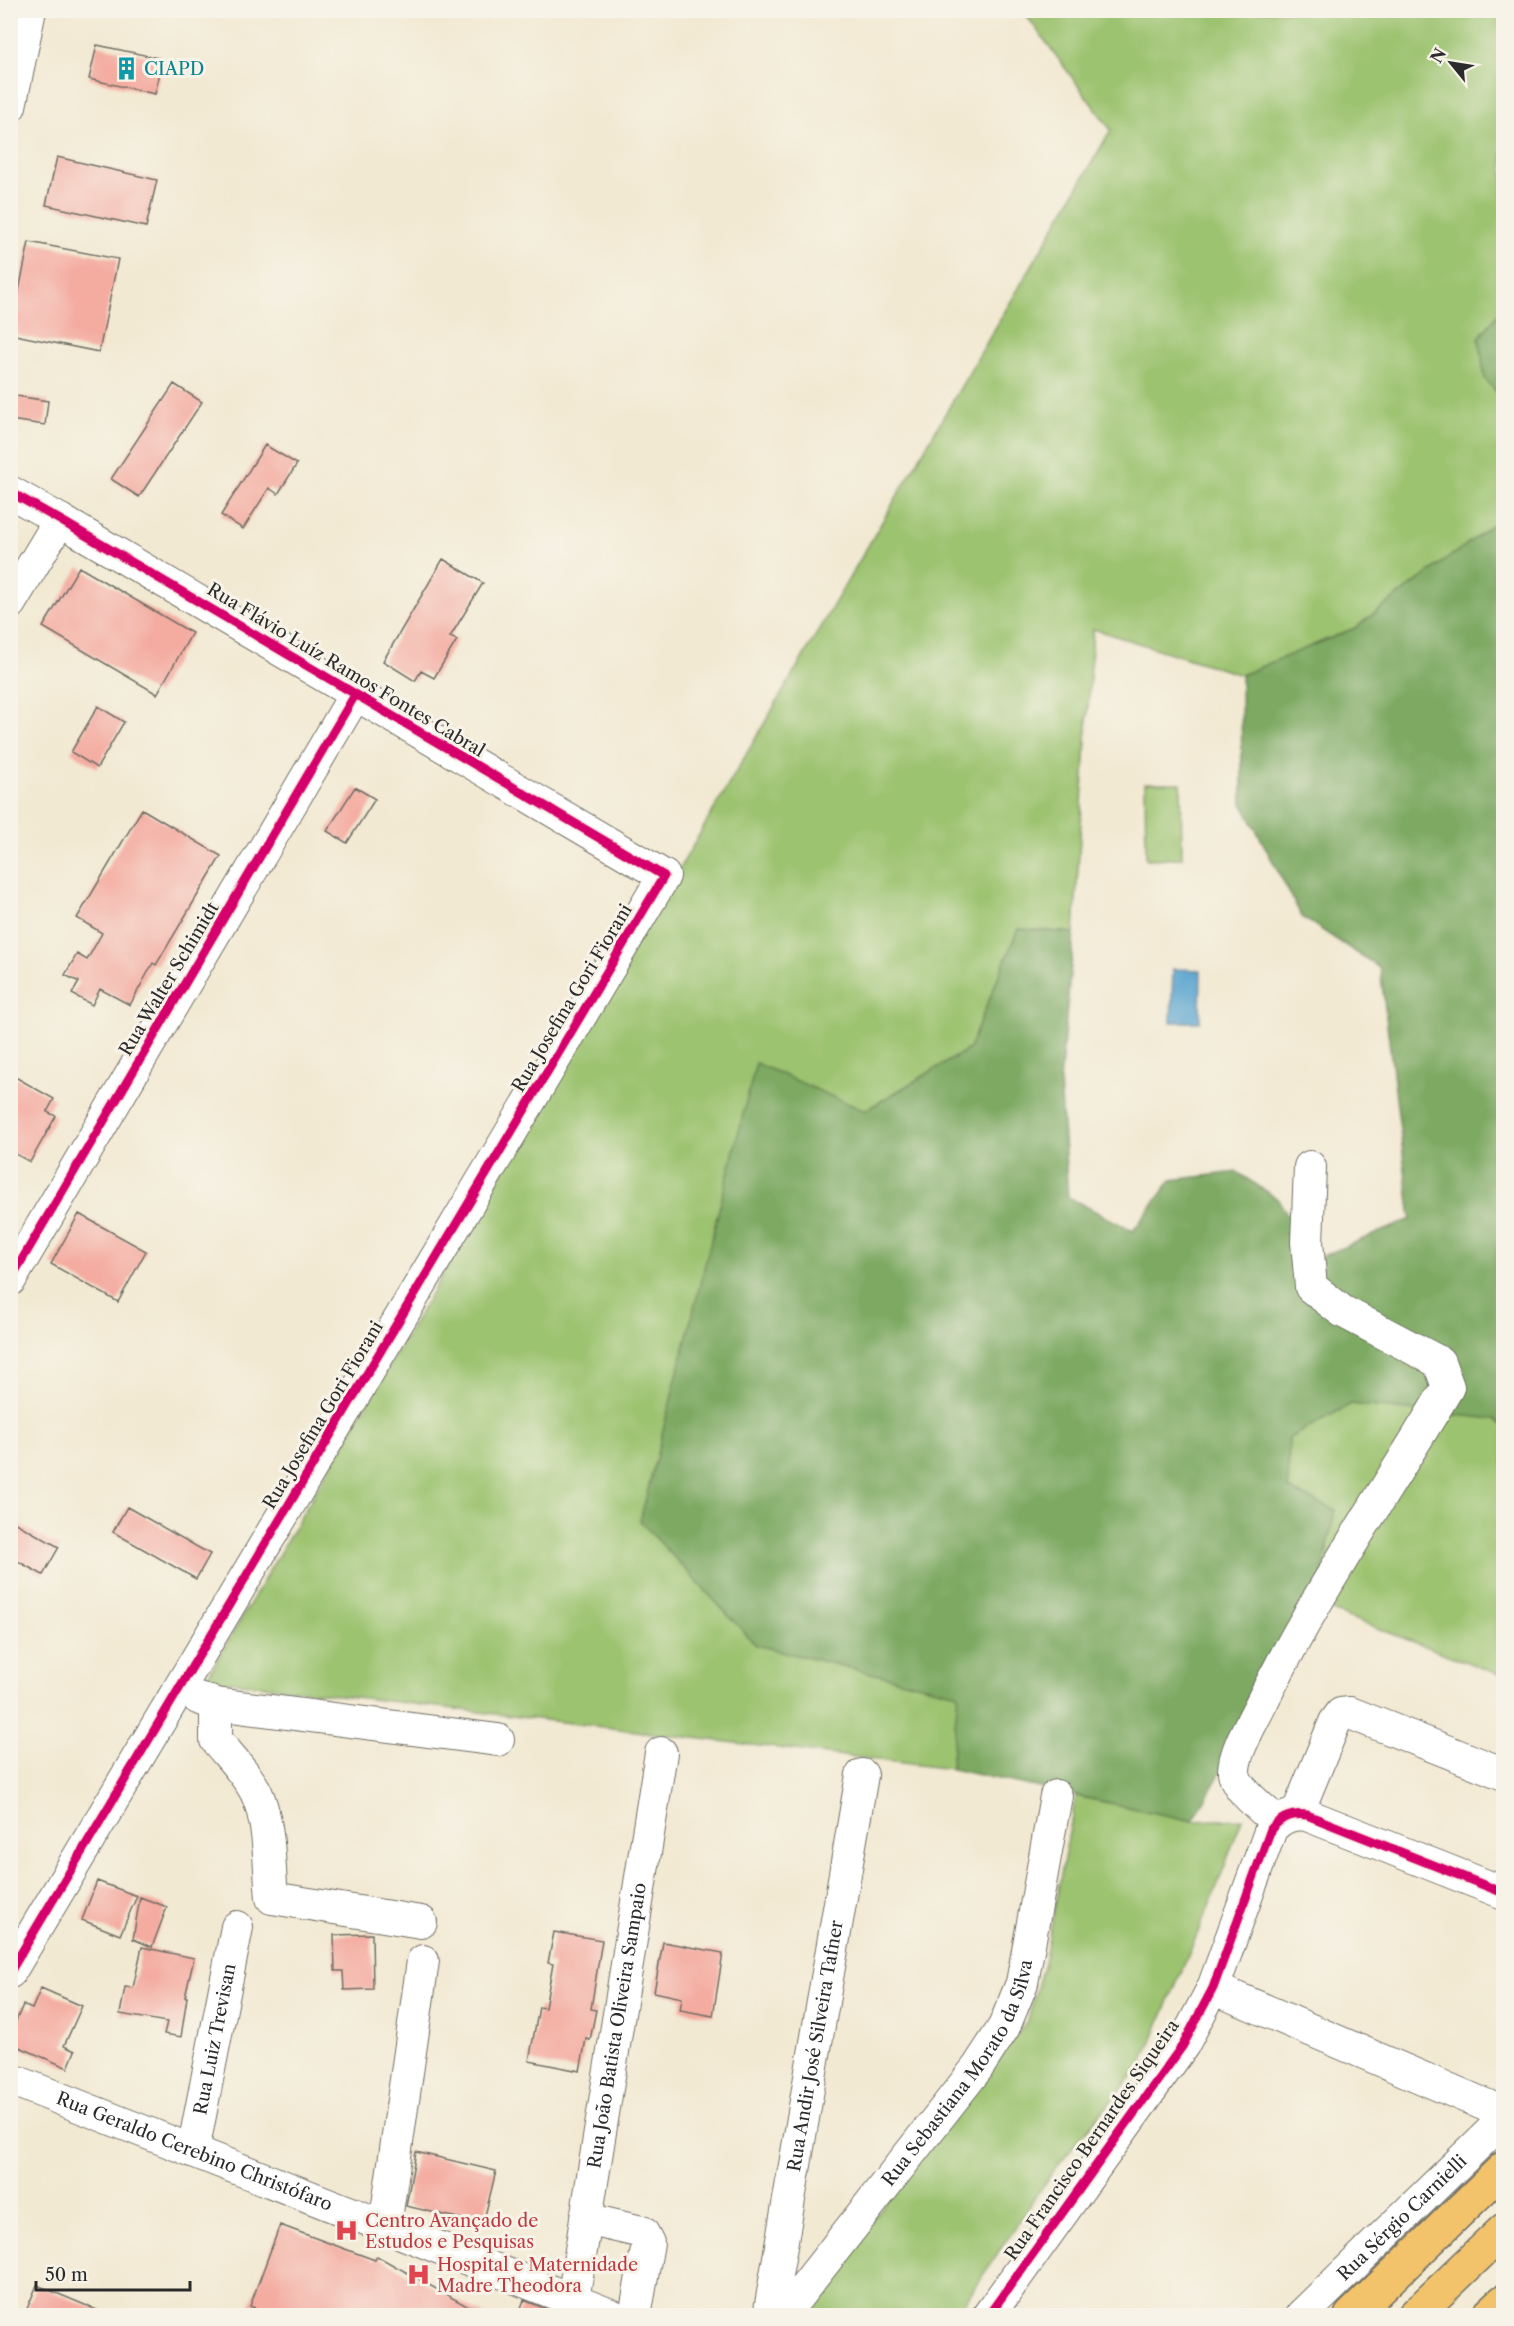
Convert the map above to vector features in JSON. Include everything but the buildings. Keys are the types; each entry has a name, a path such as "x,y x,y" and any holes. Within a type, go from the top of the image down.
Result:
{"highway":[{"path":"1352,2316 1503,2168"},
{"path":"1414,2316 1503,2229"},
{"path":"1488,2316 1503,2301"}],"street":[{"path":"10,105 30,10"},
{"name":"Rua Flávio Luíz Ramos Fontes Cabral","path":"10,492 664,876"},
{"path":"10,603 60,520"},
{"name":"Rua Walter Schimidt","path":"10,1280 355,695"},
{"name":"Rua Josefina Gori Fiorani","path":"10,1972 664,876"},
{"path":"1310,1167 1307,1242 1311,1287 1342,1311 1439,1362 1449,1387 1316,1605 1269,1688 1242,1743 1234,1770 1236,1779 1247,1794 1287,1817 1308,1815 1503,1893"},
{"path":"177,1692 216,1704 498,1740"},
{"path":"216,1704 216,1740 245,1774 257,1794 264,1816 272,1898 421,1922"},
{"name":"Rua Francisco Bernardes Siqueira","path":"988,2316 1183,2045 1213,1988 1271,1830 1287,1817 1341,1714 1350,1713 1503,1774"},
{"name":"Rua João Batista Oliveira Sampaio","path":"573,2300 661,1753"},
{"name":"Rua Andir José Silveira Tafner","path":"769,2316 862,1775"},
{"name":"Rua Sebastiana Morato da Silva","path":"782,2316 978,2067 1004,2027 1022,1983 1056,1796"},
{"name":"Rua Luiz Trevisan","path":"193,2151 237,1927"},
{"path":"385,2226 423,1961"},
{"path":"1213,1988 1503,2114"},
{"name":"Rua Geraldo Cerebino Christófaro","path":"10,2079 613,2316"},
{"name":"Rua Sérgio Carnielli","path":"1301,2316 1503,2119"},
{"path":"586,2219 642,2232 646,2236 648,2243 635,2316"}],"green space":[{"path":"1023,11 1503,11 1503,307 1479,338 1485,378 1503,399 1503,517 1355,628 1241,675 1093,629 1074,933 1018,929 969,1049 864,1111 756,1064 756,1645 959,1694 951,1769 206,1679 1111,130"},
{"path":"1503,307 1503,399 1485,379 1479,338"},
{"path":"1503,517 1503,1426 1495,1419 1351,1404 1289,1438 1288,1489 1335,1510 1316,1605 1193,1821 951,1769 958,1694 756,1645 640,1521 756,1063 865,1111 969,1049 1018,929 1074,933 1060,1081 1068,1197 1133,1231 1171,1180 1237,1172 1278,1199 1313,1260 1411,1219 1380,968 1302,917 1242,803 1241,675 1355,628"},
{"path":"1145,783 1181,783 1182,858 1146,859"},
{"path":"1351,1404 1496,1419 1504,1426 1503,1676 1316,1605 1288,1489 1288,1438"},
{"path":"1076,1796 1193,1821 1242,1819 1213,1897 1142,2064 1051,2174 956,2315 801,2316 817,2291 1028,2020 1045,1958"}],"water":[{"path":"1173,969 1201,970 1200,1022 1171,1022"}],"cycle path":[{"path":"10,492 664,876 10,1972"},
{"path":"10,1280 355,695"},
{"path":"988,2316 1183,2045 1213,1988 1271,1829 1279,1821 1292,1815 1307,1815 1504,1893"}],"place":[{"name":"CIAPD","path":"126,69"},
{"name":"Centro Avançado de Estudos e Pesquisas","path":"347,2231"},
{"name":"Hospital e Maternidade Madre Theodora","path":"419,2275"}]}
